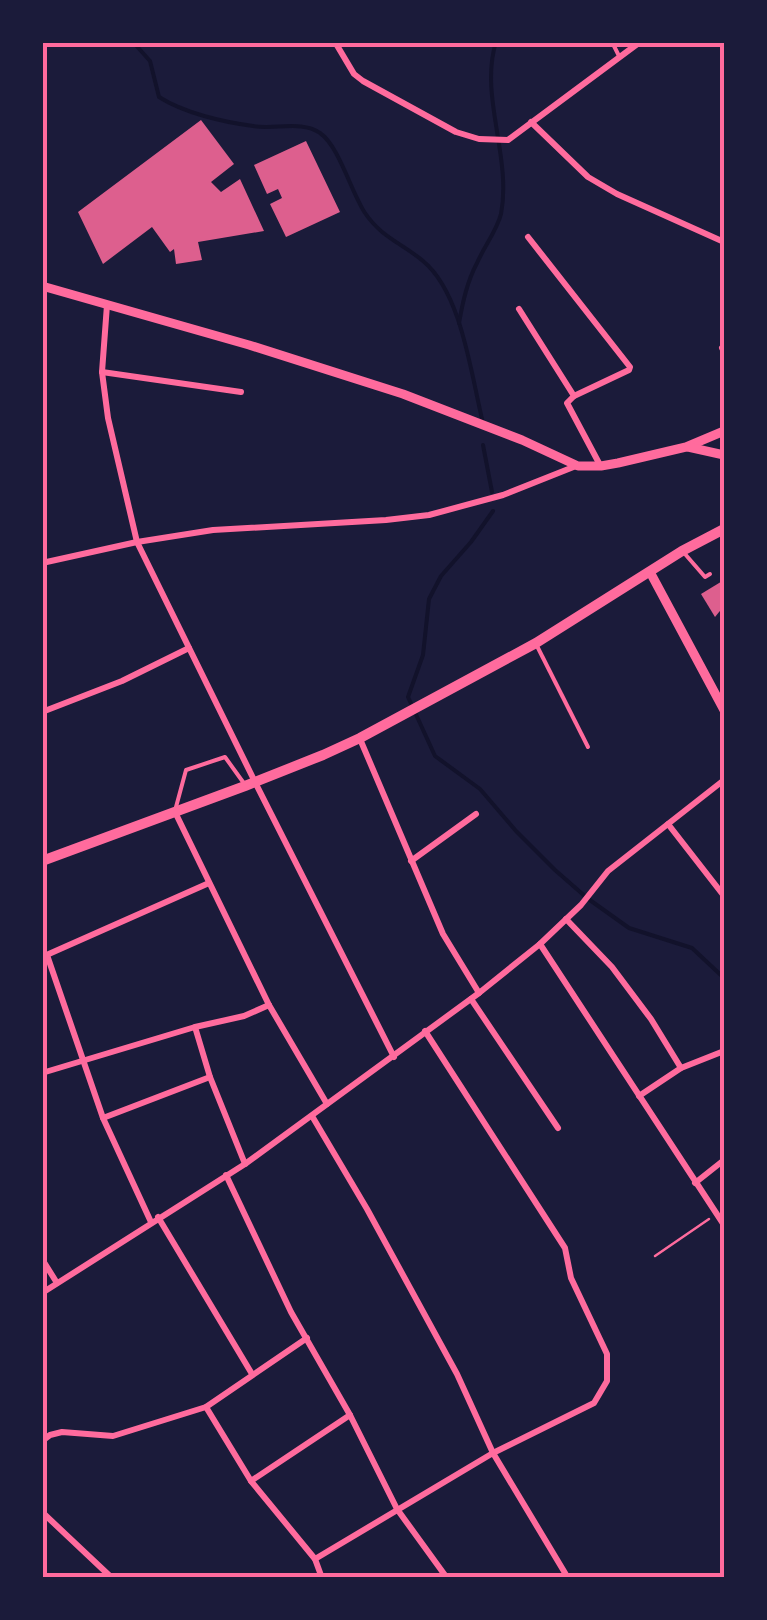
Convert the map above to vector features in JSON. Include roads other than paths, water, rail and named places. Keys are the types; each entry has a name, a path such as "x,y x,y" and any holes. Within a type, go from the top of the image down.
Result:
{"main road":[{"path":"42,861 250,784 360,738 536,643 682,550 724,529"}],"street":[{"path":"335,42 354,74 363,81 456,132 479,140 508,140 640,42"},
{"path":"530,122 588,177 724,242"},
{"path":"528,236 630,367 568,400 567,405 601,466"},
{"path":"42,286 403,394 578,466"},
{"path":"107,305 102,372 111,435 136,542 250,784 394,1056"},
{"path":"519,309 574,396"},
{"path":"102,372 241,392"},
{"path":"42,563 214,530 429,515 503,495 578,466 601,466 686,447 724,431"},
{"path":"686,447 724,455"},
{"path":"650,572 724,710"},
{"path":"42,712 122,681 188,648"},
{"path":"360,738 443,934 479,993"},
{"path":"42,1293 244,1164 479,993 540,944 581,905 608,871 724,780"},
{"path":"175,812 269,1005 327,1104"},
{"path":"411,861 476,814"},
{"path":"668,824 724,896"},
{"path":"209,883 45,956 104,1118 155,1220 252,1374"},
{"path":"566,919 612,966 681,1068"},
{"path":"540,944 724,1224"},
{"path":"471,999 558,1128"},
{"path":"42,1073 269,1005"},
{"path":"195,1027 244,1164"},
{"path":"315,1559 494,1453 594,1403 607,1381 607,1354 571,1278 565,1248 425,1032"},
{"path":"639,1096 681,1068 724,1051"},
{"path":"104,1118 210,1077"},
{"path":"312,1116 457,1374 494,1453 568,1578"},
{"path":"695,1182 724,1160"},
{"path":"226,1175 292,1312 397,1510 447,1578"},
{"path":"42,1259 57,1283"},
{"path":"42,1440 62,1432 114,1436 206,1407 307,1338"},
{"path":"206,1407 251,1482 315,1559 322,1578"},
{"path":"251,1482 350,1415"},
{"path":"42,1512 112,1578"}],"lane":[{"path":"612,42 620,57"},
{"path":"682,550 705,577 710,574"},
{"path":"536,643 588,747"},
{"path":"175,812 186,770 225,757 250,784"}],"waterway":[{"path":"133,42 150,61 159,97 169,103 241,124 305,127 327,139 372,222 423,261 447,293 463,336 483,423"},
{"path":"459,323 471,277 501,214 502,171 491,84 496,42"},
{"path":"483,445 492,492"},
{"path":"493,511 441,576 429,599 423,655 408,697 435,756 480,789 516,831 587,898 629,928 692,948 724,978"}]}
